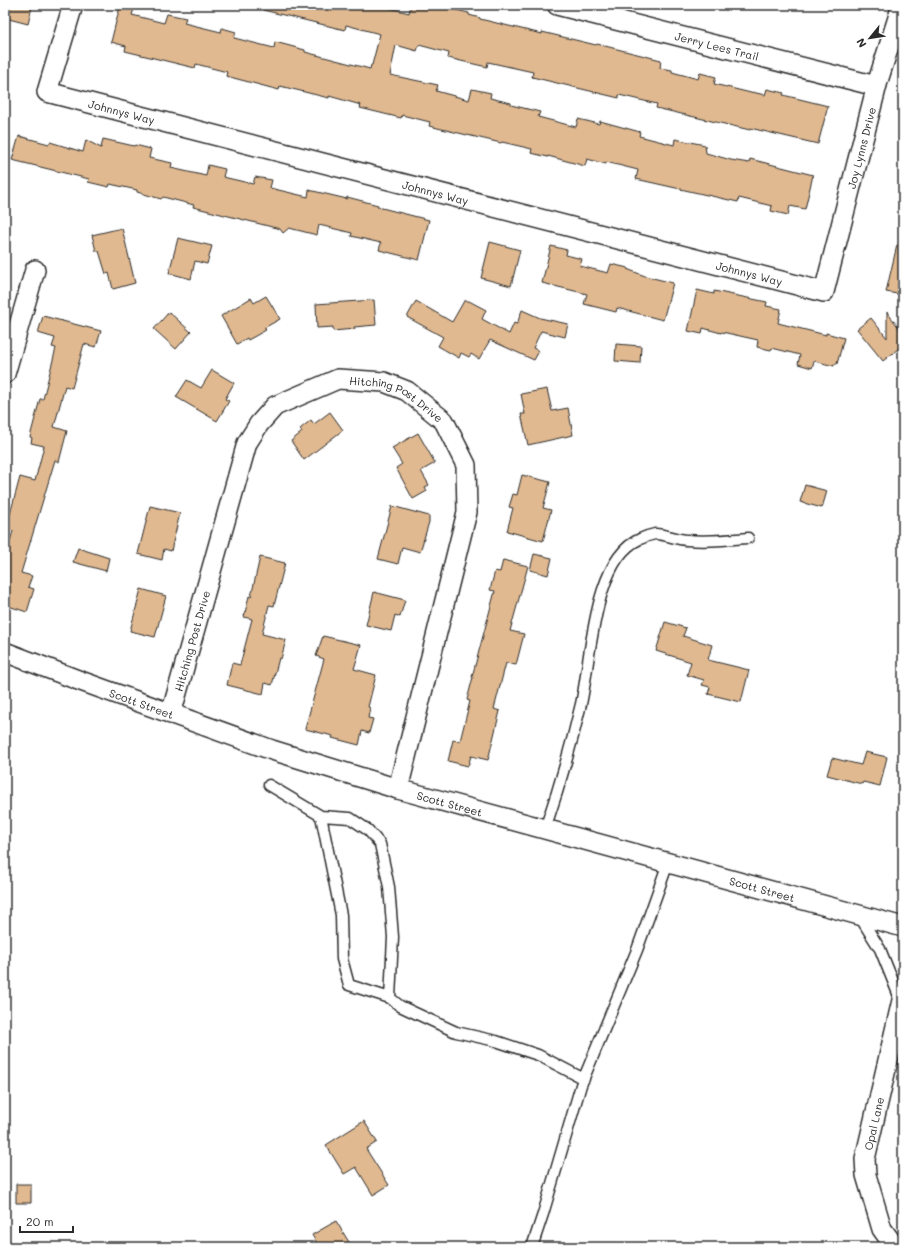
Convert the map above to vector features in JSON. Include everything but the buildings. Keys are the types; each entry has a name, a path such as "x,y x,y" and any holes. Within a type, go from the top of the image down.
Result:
{"street":[{"name":"Johnnys Way","path":"73,5 48,92 824,292"},
{"name":"Jerry Lees Trail","path":"557,5 876,86"},
{"name":"Joy Lynns Drive","path":"824,292 876,86 902,5"},
{"path":"5,374 35,270"},
{"name":"Hitching Post Drive","path":"171,714 247,443 259,424 275,406 338,379 384,382 407,391 444,421 466,465 467,512 398,789"},
{"name":"Scott Street","path":"5,652 272,750 398,789 903,927"},
{"name":"Opal Lane","path":"895,1247 882,1229 866,1175 865,1159 902,1000"}],"lane":[{"path":"545,829 559,788 581,703 591,638 601,594 610,572 618,558 630,545 640,539 656,534 686,540 711,541 748,538"},
{"path":"269,785 321,816 350,818 368,830 380,844 389,887 393,937 390,998"},
{"path":"321,816 341,915 342,959 348,985 390,998 400,1006 456,1032 496,1041 538,1056 584,1079"},
{"path":"532,1247 584,1079 637,950 668,863"},
{"path":"859,915 880,949 902,1000"}]}
